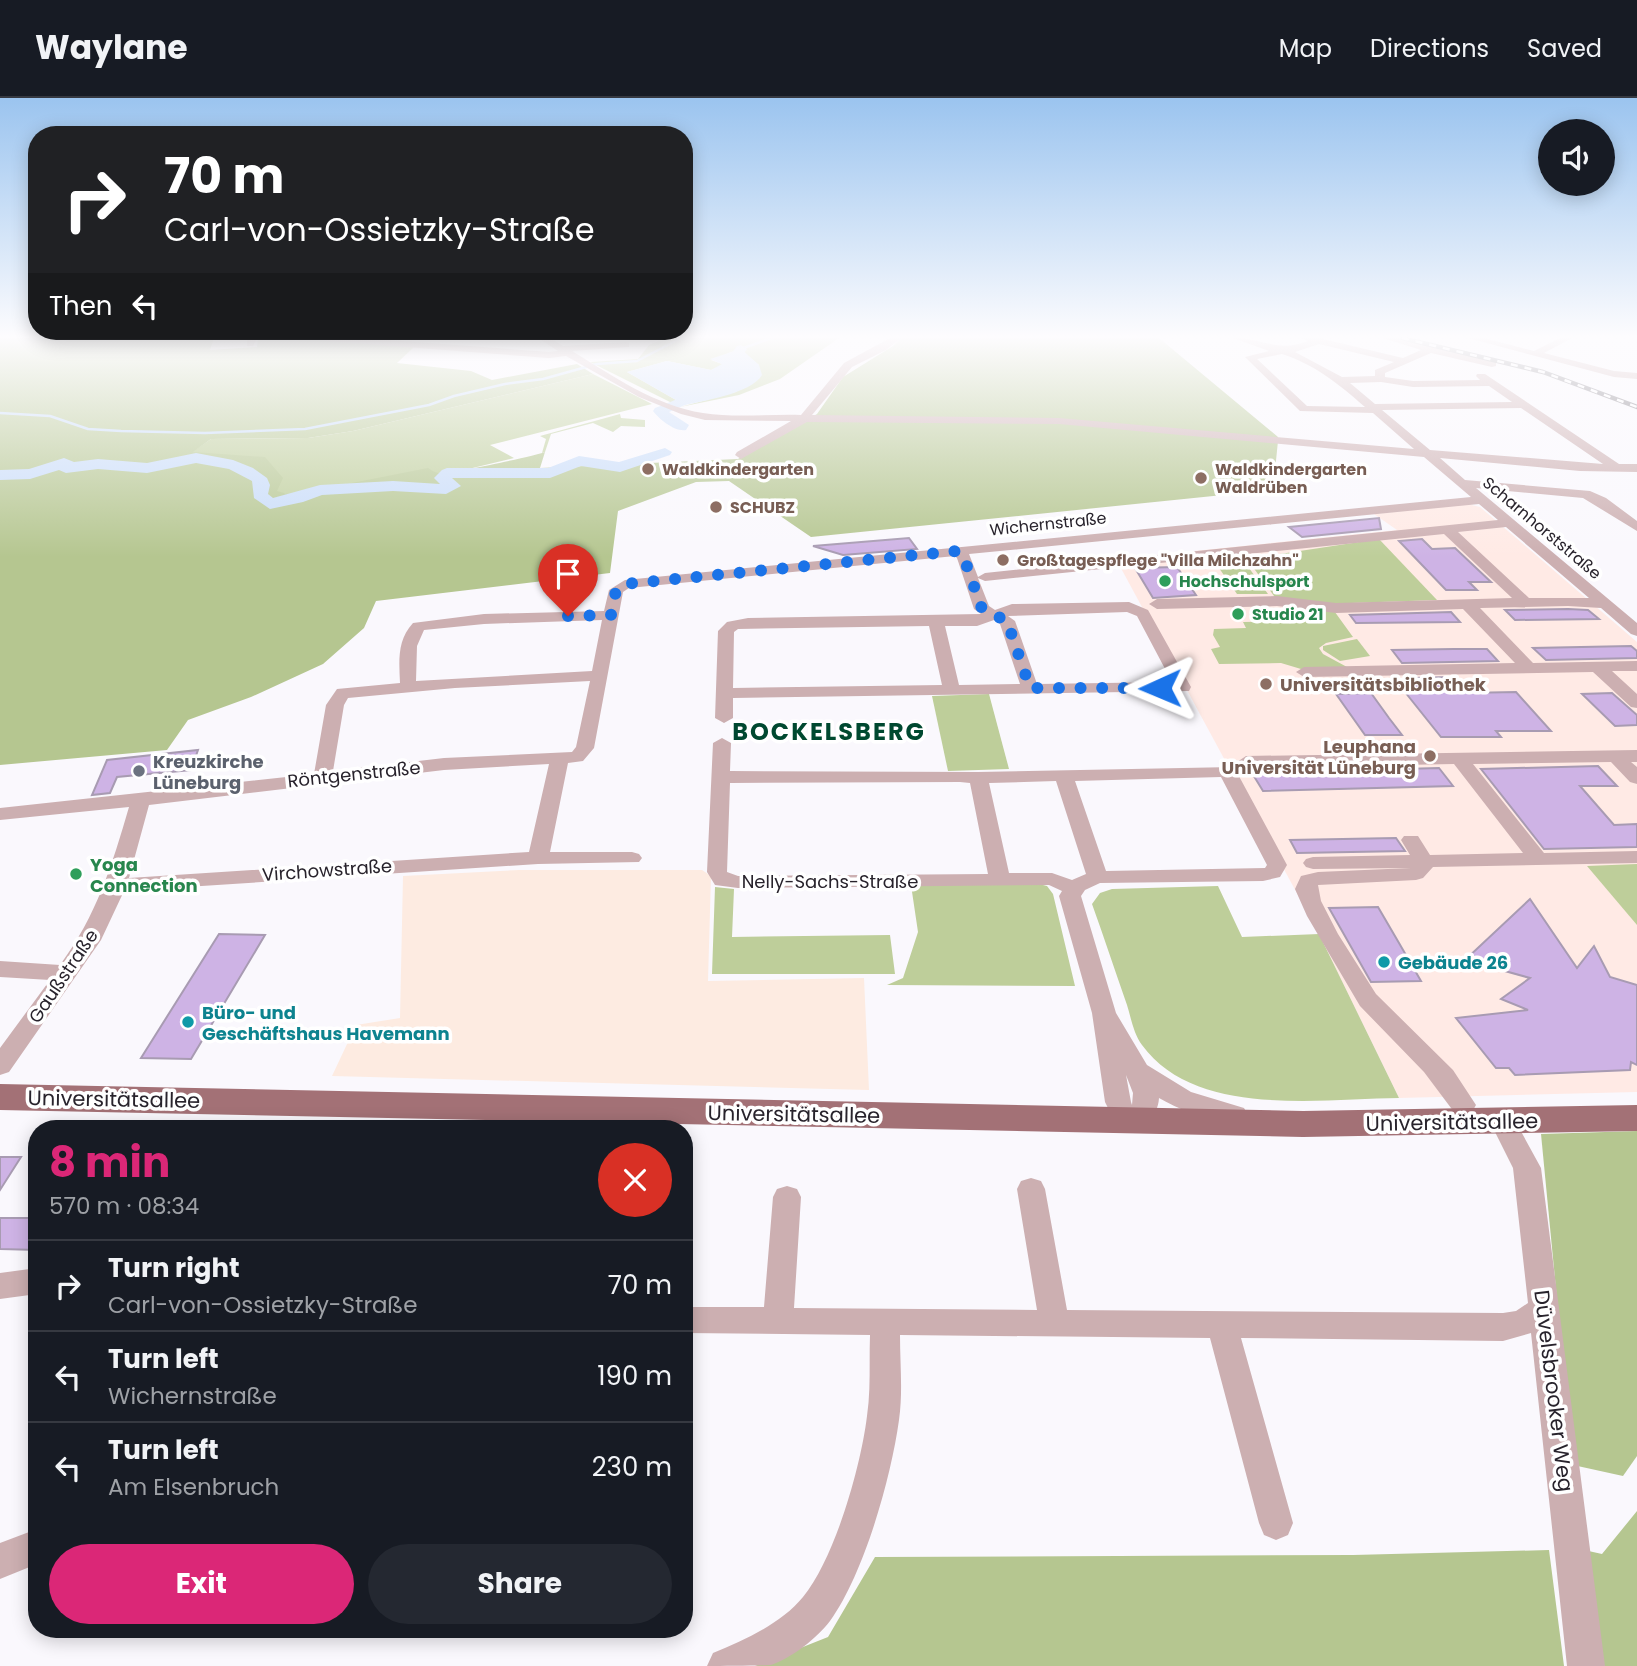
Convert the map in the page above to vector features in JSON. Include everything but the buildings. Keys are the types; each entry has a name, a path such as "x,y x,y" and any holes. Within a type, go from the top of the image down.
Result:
{"main road":[{"name":"Universitätsallee","path":"0,1097 1268,1123 1503,1122 1637,1118"}],"street":[{"path":"681,411 721,418 1059,421 1424,451 1580,467 1637,469"},
{"path":"741,454 803,419 810,411"},
{"name":"Scharnhorststraße","path":"1377,411 1637,631"},
{"path":"1532,411 1606,468 1637,480"},
{"path":"1637,469 1632,472 1637,480"},
{"path":"1461,483 1585,494 1601,501 1637,527"},
{"name":"Wichernstraße","path":"611,615 616,590 655,581 1481,500"},
{"path":"985,577 1508,523"},
{"path":"1446,528 1525,602"},
{"path":"958,551 964,558 982,609 1007,621 1030,688"},
{"path":"1157,604 1277,601 1336,608 1525,602 1604,604"},
{"path":"1467,604 1529,668"},
{"path":"724,718 726,631 733,625 977,621 1012,609 1138,609 1143,613 1183,687 726,693"},
{"path":"323,778 335,708 340,694 408,686 599,676 611,615 484,619 419,625 412,632 409,643 408,686"},
{"path":"936,622 951,689"},
{"path":"1304,672 1637,666"},
{"path":"1598,667 1637,703"},
{"name":"Röntgenstraße","path":"0,814 444,764 577,757 583,753 599,676"},
{"name":"Nelly-Sachs-Straße","path":"722,743 717,872 722,880 738,882 855,879 876,882 1052,879 1073,888"},
{"path":"1247,762 1637,756"},
{"path":"1616,757 1637,778"},
{"path":"538,858 560,758"},
{"path":"1459,759 1538,859"},
{"path":"721,777 1064,777 1078,773 1227,771 1277,865 1273,873"},
{"path":"1064,777 1098,877"},
{"path":"978,778 1000,880"},
{"name":"Gaußstraße","path":"0,1066 90,940 116,886 141,800"},
{"path":"1104,1013 1143,1086 1146,1103 1140,1114 1127,1121 1118,1102 1104,1013 1071,905 1073,888 1082,882 1098,877 1311,872 1318,878 1404,877 1423,869 1423,861 1411,840"},
{"path":"1423,861 1637,856"},
{"name":"Virchowstraße","path":"116,886 538,858 632,858"},
{"path":"1311,872 1306,889 1308,897 1357,986 1375,1010 1433,1062 1447,1078 1463,1105"},
{"path":"0,969 67,973"},
{"name":"Universitätsallee","path":"1135,1069 1174,1097 1199,1107 1268,1123"},
{"name":"Düvelsbrooker Weg","path":"1503,1122 1527,1168 1586,1666"},
{"path":"1031,1189 1054,1324"},
{"path":"778,1320 787,1197"},
{"path":"0,1286 28,1282"},
{"path":"693,1320 1503,1327 1523,1323 1543,1309"},
{"path":"726,1666 771,1647 816,1609 843,1560 875,1461 884,1418 884,1323"},
{"path":"1222,1326 1276,1523"},
{"path":"0,1561 28,1550"}],"shaded area":[{"name":"Leuphana Universität Lüneburg","path":"1468,504 1480,507 1637,642 1637,1092 1399,1098 1319,934 1116,559 1397,530 1374,514"},
{"path":"519,870 702,870 711,876 708,981 864,978 869,1090 332,1076 356,1025 400,1018 403,876"}],"green space":[{"path":"0,411 436,411 353,431 308,438 211,439 193,452 265,457 283,478 277,491 291,495 428,468 438,473 457,471 545,452 540,468 738,459 819,411 1247,411 1278,437 1273,490 811,537 729,481 696,482 618,511 610,573 376,601 364,628 323,664 251,697 188,720 167,750 0,765"},
{"path":"436,411 624,411 490,445 514,458 456,472 321,487 291,495 277,492 192,452 211,439 308,438 353,431"},
{"path":"620,414 621,418 645,420 645,427 621,426 613,432 593,423 551,434 545,452 542,453 546,439 540,436"},
{"path":"1379,539 1437,600 1323,604 1277,600 1247,559"},
{"path":"1219,568 1249,568 1268,594 1237,594"},
{"path":"1311,608 1332,608 1353,637 1326,643 1319,648 1323,654 1347,667 1301,669 1281,663 1219,664 1211,649 1220,647 1213,635 1214,629 1246,628 1243,622 1309,621"},
{"path":"1357,639 1370,656 1340,661 1323,650 1323,646"},
{"path":"989,694 1009,769 948,771 932,696"},
{"path":"1637,864 1637,925 1587,866"},
{"path":"1035,883 1047,886 1053,894 1075,986 887,985 903,978 918,932 911,885"},
{"path":"1218,886 1242,937 1319,934 1399,1098 1297,1101 1226,1094 1193,1084 1165,1068 1142,1045 1092,904 1100,893 1112,889"},
{"path":"715,887 734,889 732,937 890,935 895,974 712,974"},
{"path":"1637,1131 1637,1456 1623,1476 1573,1465 1541,1134"},
{"path":"1637,1511 1637,1666 1598,1666 1584,1550 1602,1554"},
{"path":"1549,1550 1564,1666 755,1666 828,1637 875,1557 1353,1555"}],"waterway":[{"path":"0,413 50,416 88,429 205,433 305,429 397,411"},
{"path":"660,411 682,425 681,427"},
{"path":"0,475 30,474 64,463 67,464 66,468 98,464 147,468 196,458 233,465 248,471 259,478 262,485 260,495 270,504 297,499 320,490 393,486 446,489 453,486 442,478 447,473 550,473 579,461 620,467 665,452"}],"place":[{"name":"Waldkindergarten","path":"648,469"},
{"name":"Waldkindergarten Waldrüben","path":"1201,478"},
{"name":"SCHUBZ","path":"716,507"},
{"name":"Großtagespflege \"Villa Milchzahn\"","path":"1003,560"},
{"name":"Hochschulsport","path":"1165,581"},
{"name":"Studio 21","path":"1238,614"},
{"name":"Universitätsbibliothek","path":"1266,684"},
{"name":"Leuphana Universität Lüneburg","path":"1430,756"},
{"name":"Kreuzkirche Lüneburg","path":"139,771"},
{"name":"Yoga Connection","path":"76,874"},
{"name":"Gebäude 26","path":"1384,962"},
{"name":"Büro- und Geschäftshaus Havemann","path":"188,1022"}],"district":[{"name":"BOCKELSBERG","path":"829,731"}],"route":[{"path":"568,616 611,615 616,590 625,584 958,551 964,558 982,609 1007,621 1030,688 1160,688"}]}
